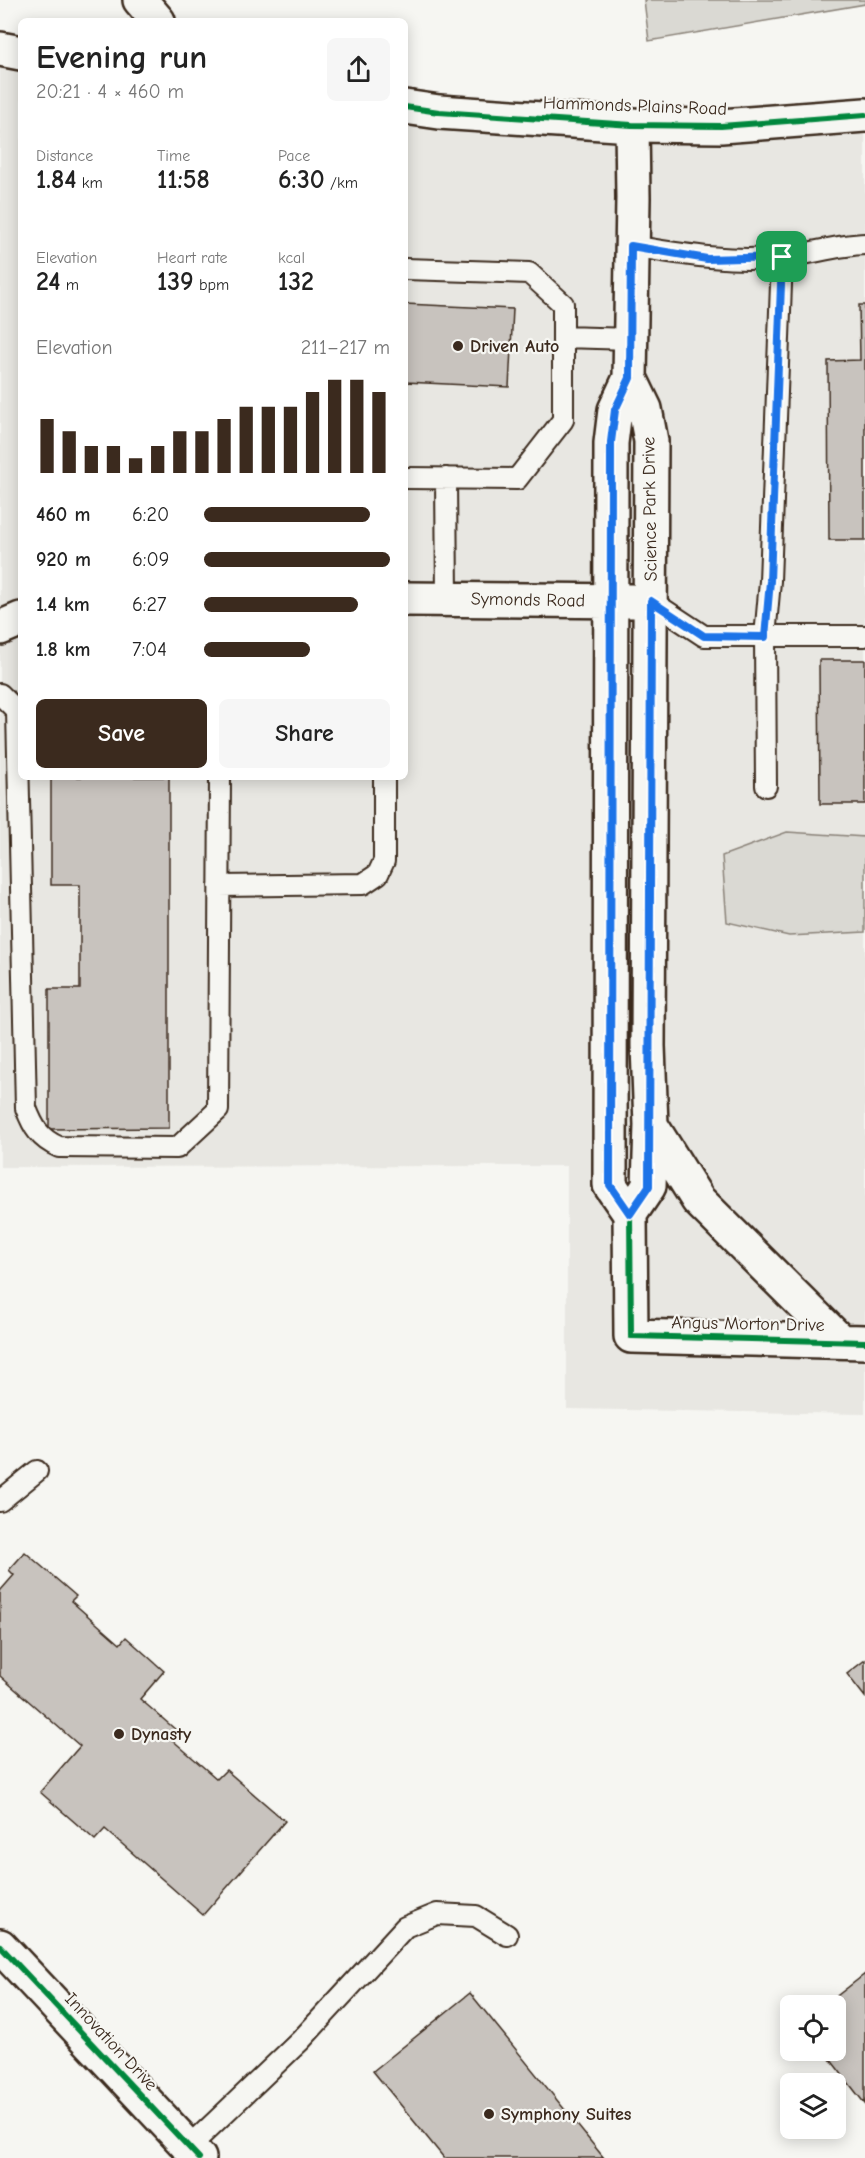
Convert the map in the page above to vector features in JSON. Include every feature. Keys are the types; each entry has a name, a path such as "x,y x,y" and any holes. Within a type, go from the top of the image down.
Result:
{"street":[{"path":"140,0 155,18"},
{"path":"0,49 18,52"},
{"name":"Hammonds Plains Road","path":"408,107 439,112 632,125 721,126 865,115"},
{"name":"Science Park Drive","path":"630,378 645,409 651,441 648,1046 651,1125 649,1186 630,1214 610,1185 610,601 611,442 615,410 630,378 632,125"},
{"name":"Symonds Road","path":"408,598 651,601"},
{"path":"0,628 18,620"},
{"name":"Angus Morton Drive","path":"651,1125 698,1200 853,1341"},
{"name":"Angus Morton Drive","path":"630,1214 631,1336 853,1341"},
{"name":"Innovation Drive","path":"0,1946 194,2152"}],"lane":[{"path":"631,246 707,259 782,257 844,245 865,244"},
{"path":"766,786 765,637 770,581 782,257"},
{"path":"408,269 529,273 563,304 563,420 517,479 408,478"},
{"path":"563,337 631,339"},
{"path":"446,478 447,598"},
{"path":"651,601 704,636 865,636"},
{"path":"0,694 18,710"},
{"path":"20,780 26,1108 32,1126 46,1141 59,1147 177,1148 218,1110 220,780"},
{"path":"219,886 363,884 378,874 384,861 384,780"},
{"path":"0,1501 37,1471"},
{"path":"194,2152 405,1927 437,1914 476,1916 507,1935"}],"shaded area":[{"path":"644,0 865,0 865,4 649,41"},
{"path":"0,49 18,52 18,780 408,780 408,107 865,115 865,837 835,836 789,936 865,932 865,1414 567,1409 567,1166 0,1167"},
{"path":"787,832 865,837 865,932 789,936 727,922 722,856"}],"building":[{"name":"Driven Auto","path":"408,304 513,309 509,387 408,382"},
{"path":"859,305 865,305 865,540 829,540 828,361 860,360"},
{"path":"819,660 865,660 865,804 820,804"},
{"path":"51,780 169,780 169,1128 49,1129 49,989 80,989 80,885 51,885"},
{"name":"Dynasty","path":"25,1552 76,1596 71,1601 120,1644 126,1637 164,1671 140,1699 176,1730 170,1738 217,1779 226,1770 285,1821 203,1915 105,1829 95,1840 40,1792 80,1746 0,1676 0,1591 14,1575 9,1570"},
{"path":"865,1660 865,1697 847,1674"},
{"path":"865,1974 865,2104 846,2080 846,2073 841,2073 832,2061 846,2061 846,1995 838,1995"},
{"name":"Symphony Suites","path":"470,1993 604,2158 444,2158 373,2071"}],"cycle path":[{"path":"408,107 439,112 632,125 721,126 865,115"},
{"path":"630,378 615,410 611,443 610,1185 630,1214 631,1336 865,1342"},
{"path":"0,1946 199,2158"}],"place":[{"name":"Driven Auto","path":"458,346"},
{"name":"Dynasty","path":"119,1734"},
{"name":"Symphony Suites","path":"489,2114"}],"route":[{"path":"631,246 707,259 782,257 770,581 765,637 704,636 651,601 649,1186 630,1214 610,1185 609,690 611,442 615,410 630,378 631,246"}]}
